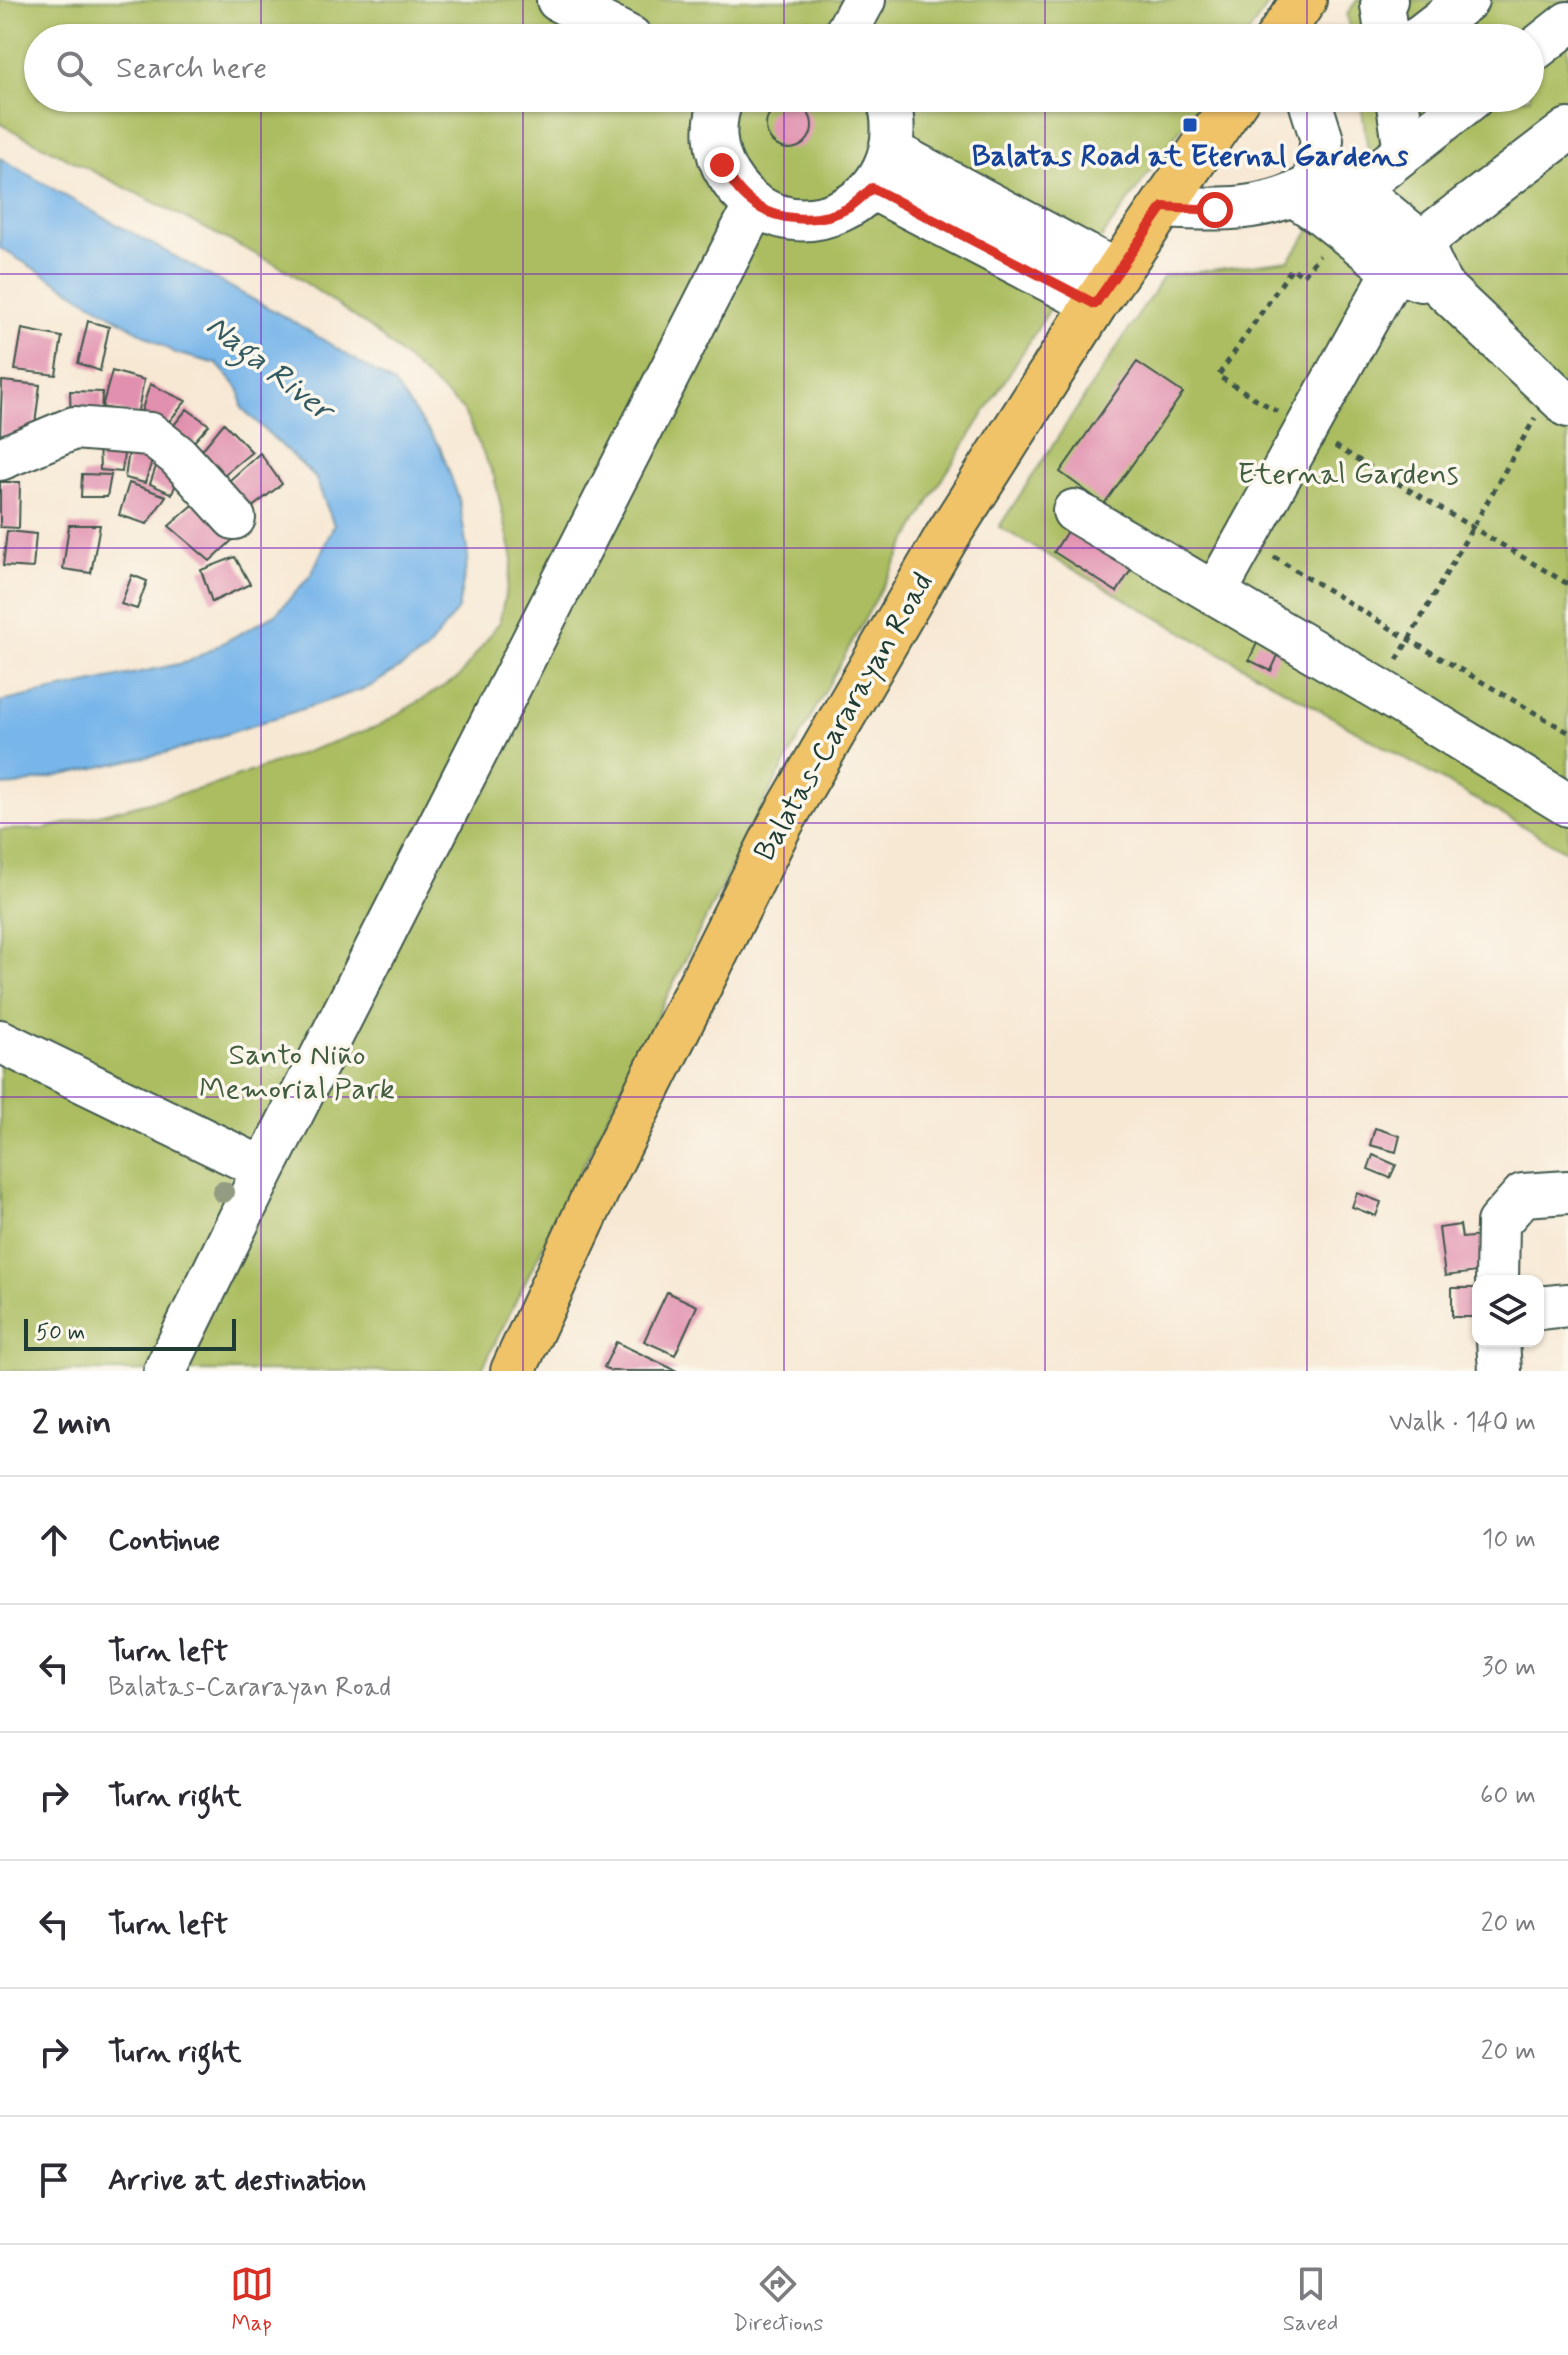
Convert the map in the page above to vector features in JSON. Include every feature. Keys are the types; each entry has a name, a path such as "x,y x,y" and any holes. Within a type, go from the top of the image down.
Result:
{"main road":[{"path":"1288,24 1304,0"},
{"name":"Balatas-Cararayan Road","path":"513,1371 598,1188 781,823 946,538 1106,288 1227,112"}],"street":[{"path":"558,0 604,24"},
{"path":"851,24 864,0"},
{"path":"1385,24 1382,5 1386,0"},
{"path":"1436,24 1467,0"},
{"path":"1544,42 1568,23"},
{"path":"716,112 715,139 722,165 735,187 755,205 785,217 817,218 847,208 872,188 884,171 891,151 892,112"},
{"path":"1163,207 1215,210 1295,196 1314,183 1320,159 1322,140 1313,112"},
{"path":"1399,112 1405,151"},
{"path":"1357,189 1454,112"},
{"path":"1215,593 1407,257 1568,130"},
{"path":"891,151 1106,288"},
{"path":"1320,159 1357,189 1407,257 1560,398"},
{"path":"872,188 1106,288"},
{"path":"1295,196 1322,214 1407,257"},
{"path":"165,1371 264,1169 755,205"},
{"path":"0,459 74,428 150,434 178,456 234,518"},
{"path":"1074,511 1380,690 1568,805"},
{"path":"0,1041 264,1169"},
{"path":"1497,1275 1498,1223 1523,1195 1568,1192"},
{"path":"1544,1307 1568,1305"},
{"path":"1498,1347 1500,1371"}],"path":[{"path":"1380,690 1408,639 1560,398"},
{"path":"1245,539 1568,732"}],"green space":[{"name":"Santo Niño Memorial Park","path":"0,0 1272,0 1255,24 24,24 24,112 1193,112 1050,309 935,491 757,815 481,1371 0,1371 0,830 44,829 211,786 378,726 459,677 499,623 513,559 494,476 463,410 372,329 287,270 0,124"},
{"name":"Eternal Gardens","path":"1357,0 1568,0 1568,852 999,527 1164,276 1289,260 1368,150 1362,112 1544,112 1544,24 1349,24 1347,14"}],"water":[{"name":"Naga River","path":"0,158 296,323 394,384 440,447 459,499 468,556 458,609 425,652 369,687 178,750 0,786 0,702 188,662 276,614 311,575 334,525 315,477 242,408 240,390 217,364 175,353 0,248"}],"building":[{"path":"772,112 806,112 810,117 810,135 798,147 780,147 768,135 766,126"},
{"path":"88,321 109,327 100,371 78,363"},
{"path":"22,329 62,337 56,375 15,370"},
{"path":"1137,362 1183,393 1104,504 1060,472"},
{"path":"112,371 144,380 137,415 102,407"},
{"path":"2,381 40,385 34,432 0,437"},
{"path":"150,384 186,401 162,430 137,425"},
{"path":"70,391 102,392 101,421 71,424"},
{"path":"187,409 209,425 183,454 164,437"},
{"path":"224,423 252,452 214,483 193,461"},
{"path":"99,441 125,444 122,472 100,470"},
{"path":"130,444 155,451 145,483 125,478"},
{"path":"260,453 282,484 242,515 221,488"},
{"path":"160,455 182,467 172,494 150,484"},
{"path":"82,474 111,475 107,497 81,497"},
{"path":"0,482 20,482 19,528 0,527"},
{"path":"129,483 166,496 147,524 119,515"},
{"path":"201,498 239,534 210,561 169,526"},
{"path":"69,525 100,525 91,573 63,569"},
{"path":"1069,528 1132,568 1117,592 1054,552"},
{"path":"7,531 36,534 33,568 3,566"},
{"path":"235,557 250,584 212,602 201,570"},
{"path":"132,575 147,581 137,609 121,604"},
{"path":"1258,641 1280,651 1271,671 1249,660"},
{"path":"1375,1128 1400,1136 1396,1152 1370,1145"},
{"path":"1373,1155 1396,1165 1390,1178 1368,1169"},
{"path":"1357,1193 1381,1202 1376,1216 1352,1207"},
{"path":"1460,1225 1462,1238 1482,1236 1486,1271 1445,1276 1439,1228"},
{"path":"1452,1288 1472,1288 1472,1317 1452,1317"},
{"path":"667,1292 697,1306 675,1355 644,1341"},
{"path":"616,1342 677,1371 611,1371 604,1367"}],"place":[{"name":"Balatas Road at Eternal Gardens","path":"1190,125"}],"route":[{"path":"722,165 735,187 755,205 785,217 817,218 847,208 872,188 1095,304 1163,207 1215,210"}]}
